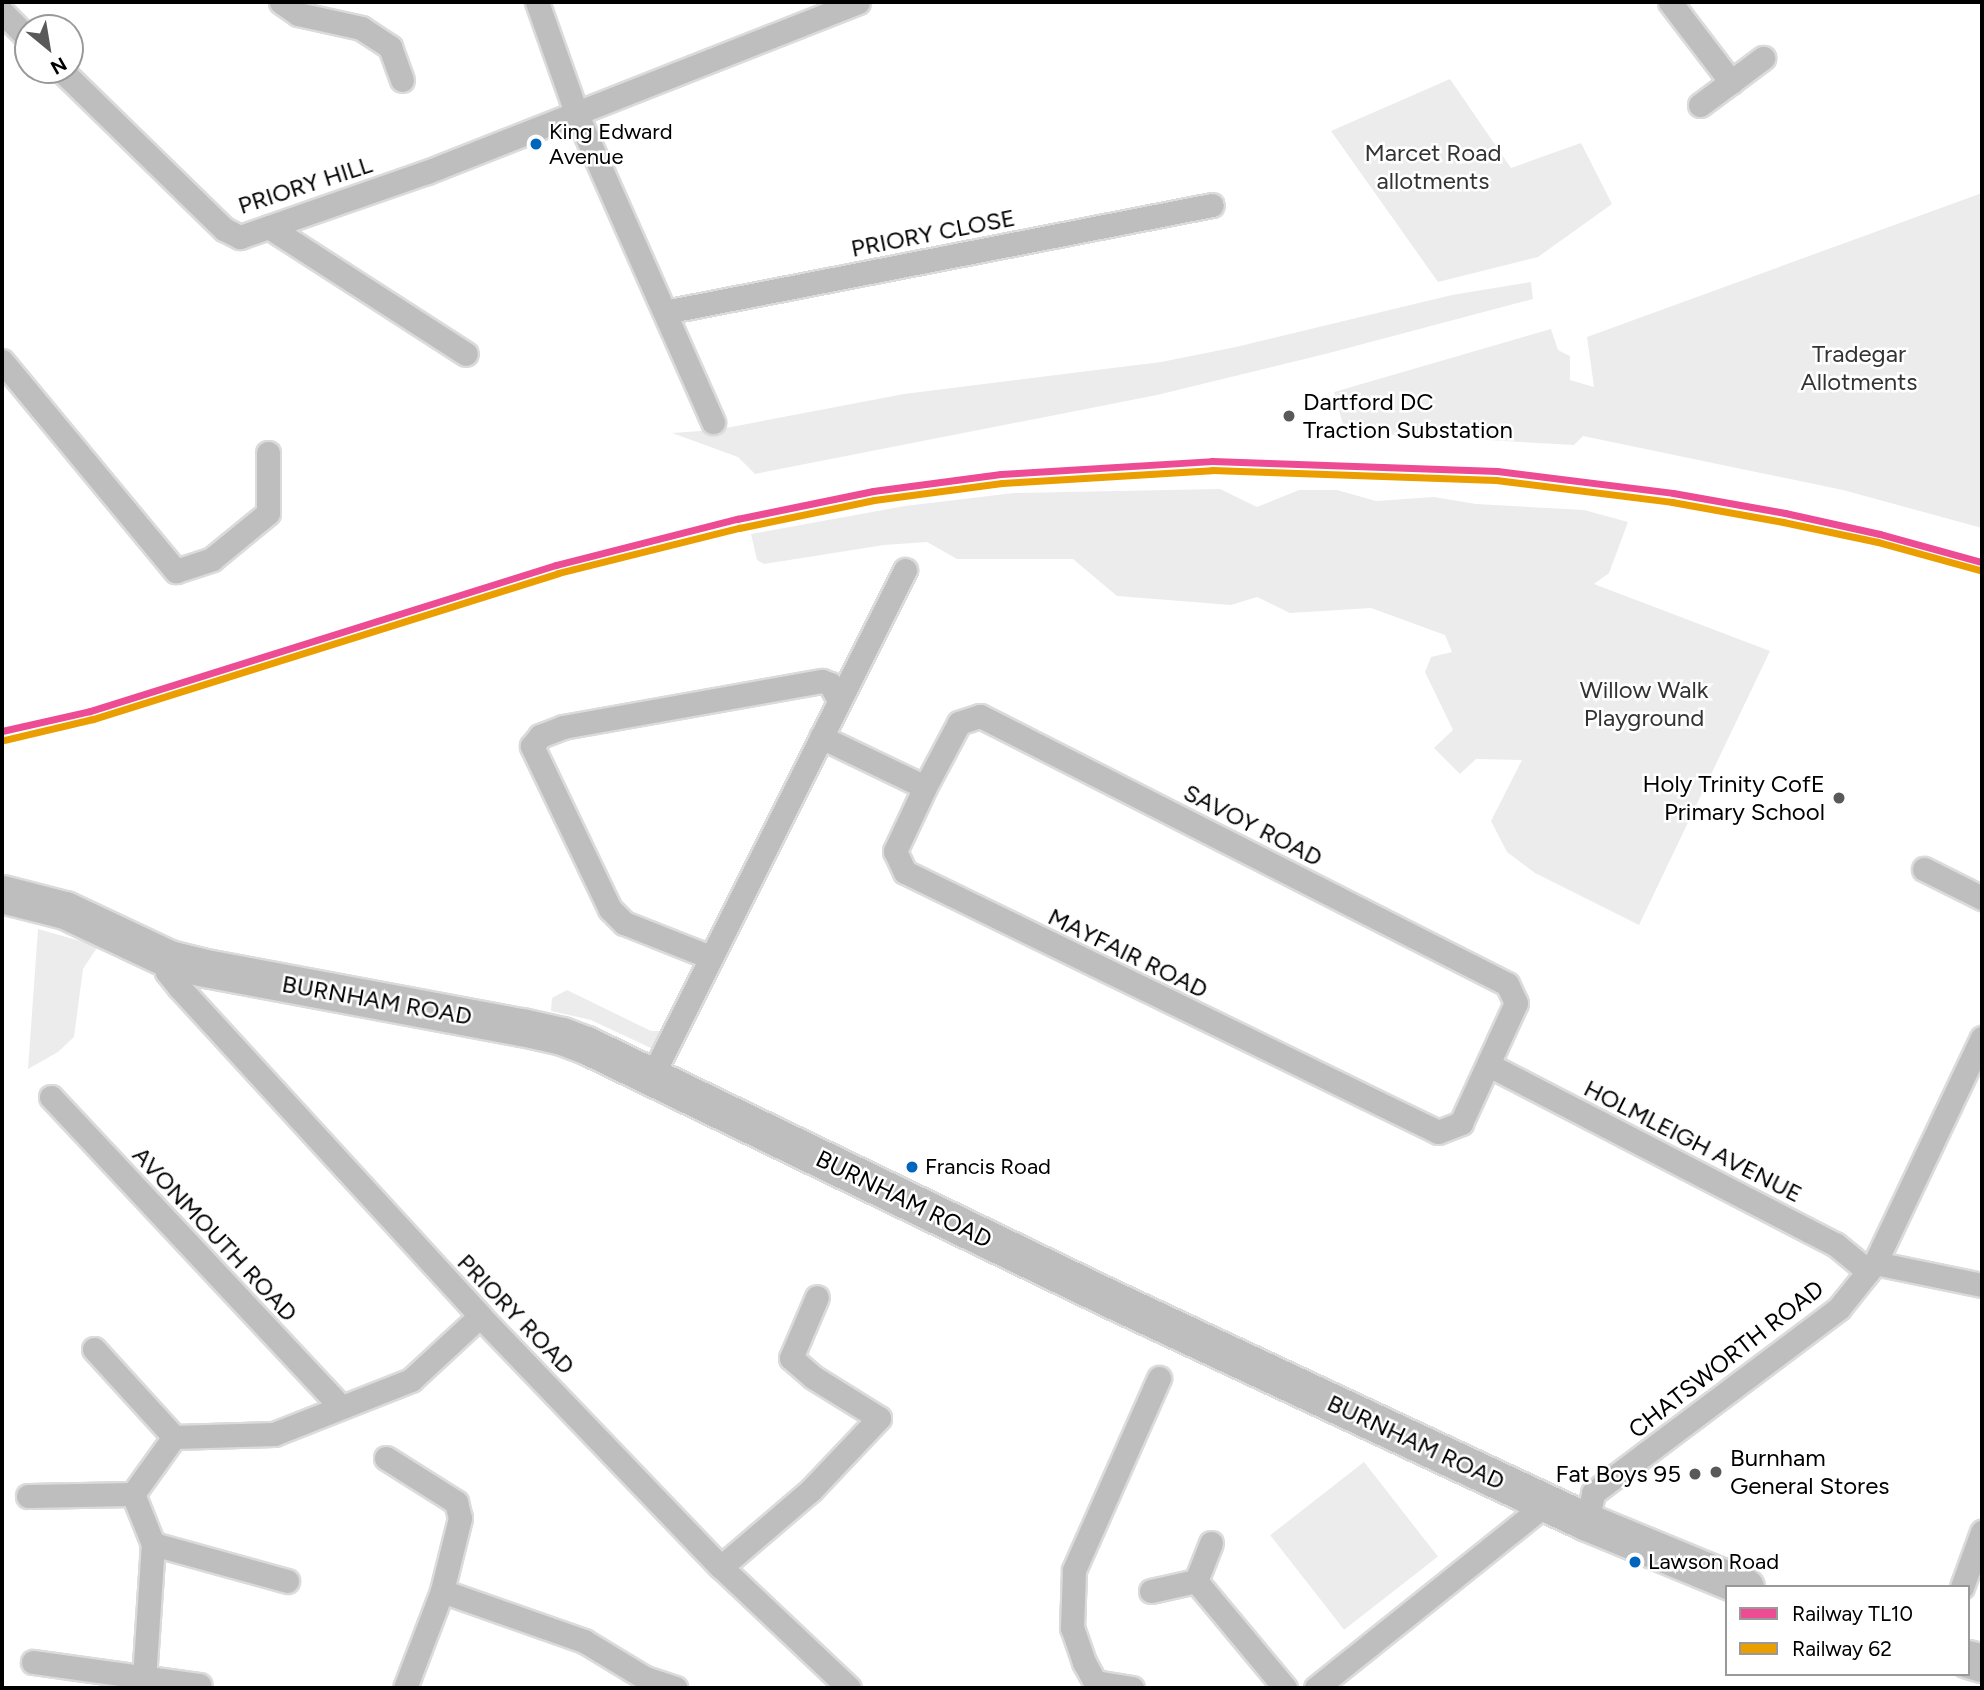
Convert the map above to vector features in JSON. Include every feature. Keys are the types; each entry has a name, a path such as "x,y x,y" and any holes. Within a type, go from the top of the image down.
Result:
{"main road":[{"name":"BURNHAM ROAD","path":"18,898 65,910 169,959 200,967 562,1036 1587,1522 1740,1585"}],"street":[{"path":"537,2 577,115 713,422"},
{"name":"PRIORY HILL","path":"75,84 224,229 240,237 577,115 812,10 858,2"},
{"path":"1670,2 1731,82"},
{"path":"294,6 361,28 390,47 402,80"},
{"path":"1700,105 1763,58"},
{"name":"PRIORY CLOSE","path":"665,312 1212,205"},
{"path":"268,227 466,354"},
{"path":"2,361 176,571 212,559 268,513 268,453"},
{"path":"651,1077 905,570"},
{"path":"710,957 624,923 610,909 532,746 540,736 563,727 822,681 830,684 839,700"},
{"name":"SAVOY ROAD","path":"925,787 959,723 980,716 1507,984 1516,1003 1489,1065"},
{"path":"821,737 925,787"},
{"name":"MAYFAIR ROAD","path":"925,787 895,851 905,872 1112,975 1438,1132 1461,1123 1489,1065"},
{"path":"1924,869 1982,898"},
{"name":"PRIORY ROAD","path":"169,959 167,972 179,986 480,1316 721,1567 849,1688"},
{"name":"CHATSWORTH ROAD","path":"1587,1522 1593,1493 1839,1308 1871,1267 1982,1038"},
{"name":"HOLMLEIGH AVENUE","path":"1489,1065 1835,1244 1871,1267"},
{"name":"AVONMOUTH ROAD","path":"51,1097 341,1407"},
{"path":"1871,1267 1930,1272 1982,1285"},
{"path":"721,1567 811,1490 878,1418 813,1377 791,1358 817,1297"},
{"path":"94,1349 174,1437 274,1434 411,1380 480,1316"},
{"path":"1132,1688 1096,1682 1084,1662 1072,1628 1074,1570 1159,1378"},
{"path":"133,1494 174,1437"},
{"path":"386,1458 456,1502 460,1518 442,1591 405,1688"},
{"path":"28,1496 133,1494"},
{"path":"133,1494 153,1544 144,1679"},
{"path":"1316,1688 1547,1503"},
{"path":"1963,1585 1982,1532"},
{"path":"1196,1581 1211,1543"},
{"path":"153,1544 287,1581"},
{"path":"1151,1591 1196,1581"},
{"path":"1196,1581 1285,1688"},
{"path":"442,1591 584,1641 645,1678 675,1688"},
{"path":"33,1662 199,1685"}],"green space":[{"name":"Marcet Road allotments","path":"1450,79 1511,168 1581,143 1612,204 1538,257 1438,282 1331,131"},
{"name":"Tradegar Allotments","path":"1982,193 1982,528 1843,490 1583,436 1574,445 1345,432 1334,392 1551,329 1558,350 1570,356 1570,380 1594,387 1587,337"},
{"path":"1531,282 1533,299 1329,353 1157,395 755,474 738,457 672,433 715,430 904,394 1161,362 1236,347 1452,295"},
{"name":"Willow Walk Playground","path":"1220,489 1257,507 1299,490 1337,490 1376,501 1434,497 1476,504 1584,510 1628,522 1609,573 1594,584 1770,651 1639,925 1535,873 1507,852 1491,821 1522,760 1476,759 1460,774 1434,748 1453,730 1425,672 1431,657 1452,652 1445,635 1371,608 1290,613 1257,597 1231,605 1117,596 1073,559 957,559 927,542 884,545 764,564 757,560 751,534 905,506 1014,493"},
{"path":"38,929 98,946 83,969 74,1037 58,1052 28,1069"},
{"path":"567,990 651,1031 668,1031 655,1050 591,1020 551,1011 552,998"},
{"path":"1364,1462 1438,1557 1344,1630 1270,1535"}],"rail line":[{"name":"TL10","path":"2,731 90,711 556,565 737,519 873,491 1001,474 1212,461 1497,471 1673,493 1785,513 1880,534 1982,562"},
{"name":"62","path":"4,740 93,719 558,573 739,528 874,500 1002,483 1212,470 1496,480 1672,502 1783,522 1878,542 1980,570"}],"place":[{"name":"King Edward Avenue","path":"536,144"},
{"name":"Dartford DC Traction Substation","path":"1289,416"},
{"name":"Holy Trinity CofE Primary School","path":"1839,798"},
{"name":"Francis Road","path":"912,1167"},
{"name":"Burnham General Stores","path":"1716,1472"},
{"name":"Fat Boys 95","path":"1695,1474"},
{"name":"Lawson Road","path":"1635,1562"}]}
